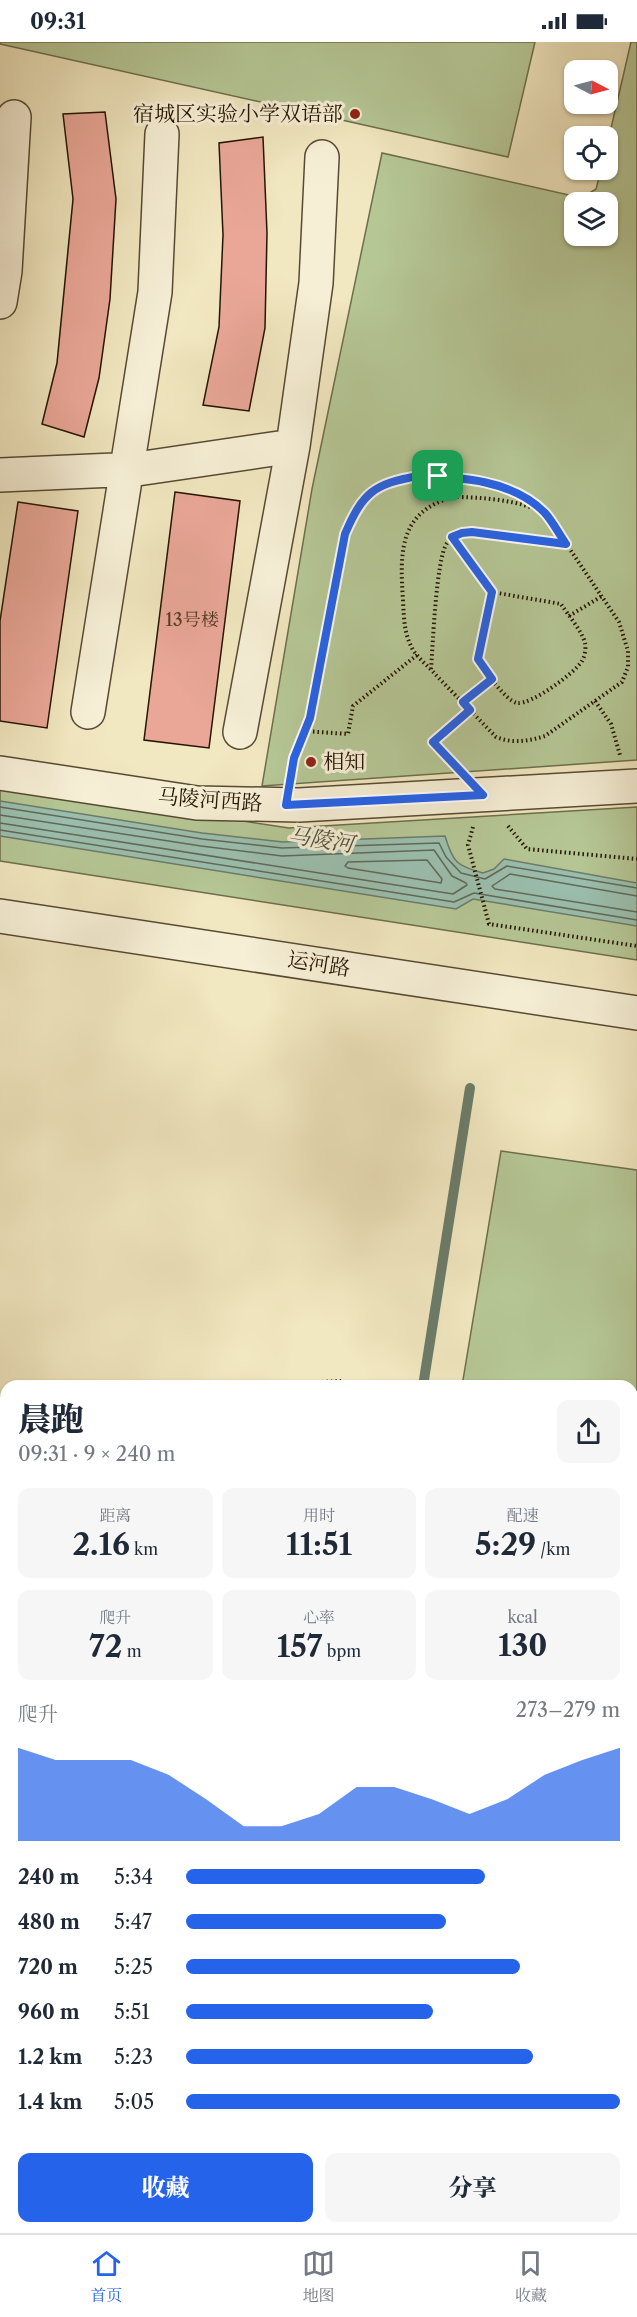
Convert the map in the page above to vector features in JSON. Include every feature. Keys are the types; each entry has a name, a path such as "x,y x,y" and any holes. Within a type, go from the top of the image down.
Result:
{"street":[{"path":"0,302 5,271 14,117"},
{"path":"88,712 155,291 162,134"},
{"path":"240,732 293,446 316,283 322,157"},
{"path":"0,475 127,470 293,446"},
{"name":"马陵河西路","path":"0,773 197,804 286,805 632,786"},
{"name":"运河路","path":"0,916 637,1012"}],"path":[{"path":"286,805 294,758 310,718 345,534 356,508 371,492 392,481 418,476 471,480 515,492 546,514 619,622 628,651 628,667 622,682 545,736 531,740 505,741 496,737 417,655 405,635 401,566 404,543 412,524 424,509 437,502 470,497 536,508 546,514"},
{"path":"431,669 442,553 452,537 472,532 566,544"},
{"path":"452,537 492,592 561,604 585,641 584,659 577,667 536,698 525,702 517,703 509,699 478,659 492,592"},
{"path":"568,616 602,596"},
{"path":"304,731 348,734 354,706 417,655"},
{"path":"463,702 492,679"},
{"path":"596,701 611,724 632,786"},
{"path":"470,710 433,742 483,795 527,849 637,860"},
{"path":"468,845 489,924 637,946"}],"shaded area":[{"name":"宿城区实验小学双语部","path":"0,42 535,42 508,157 0,44"},
{"path":"631,42 637,42 637,760 262,786 312,489 382,153 564,194 564,246 618,246 618,192 591,192 596,189 598,180 618,180 618,126 611,126 614,114 618,114 618,98"},
{"path":"0,784 289,828 637,807 637,960 0,861"},
{"path":"501,1151 637,1170 637,1380 463,1380"}],"water":[{"path":"0,801 202,833 283,842 445,836 457,862 483,873 494,869 504,859 637,883 637,926 473,899 456,909 0,836"}],"building":[{"path":"105,112 116,199 110,299 99,378 84,437 42,424 57,363 73,199 63,114"},
{"path":"263,137 267,233 265,328 249,411 203,405 219,327 223,235 219,143"},
{"path":"175,492 240,501 209,748 144,740"},
{"path":"18,502 78,511 47,728 0,721 0,621"}],"waterway":[{"path":"424,1380 470,1088"}],"place":[{"name":"宿城区实验小学双语部","path":"355,114"},
{"name":"相知","path":"311,762"}],"route":[{"path":"418,476 438,476 471,480 515,492 546,514 566,544 472,532 452,537 492,592 478,659 492,679 463,702 470,710 433,742 483,795 286,805 294,758 310,718 345,534 356,508 371,492 392,481 418,476"}],"water label":[{"name":"马陵河","path":"321,839"}]}
